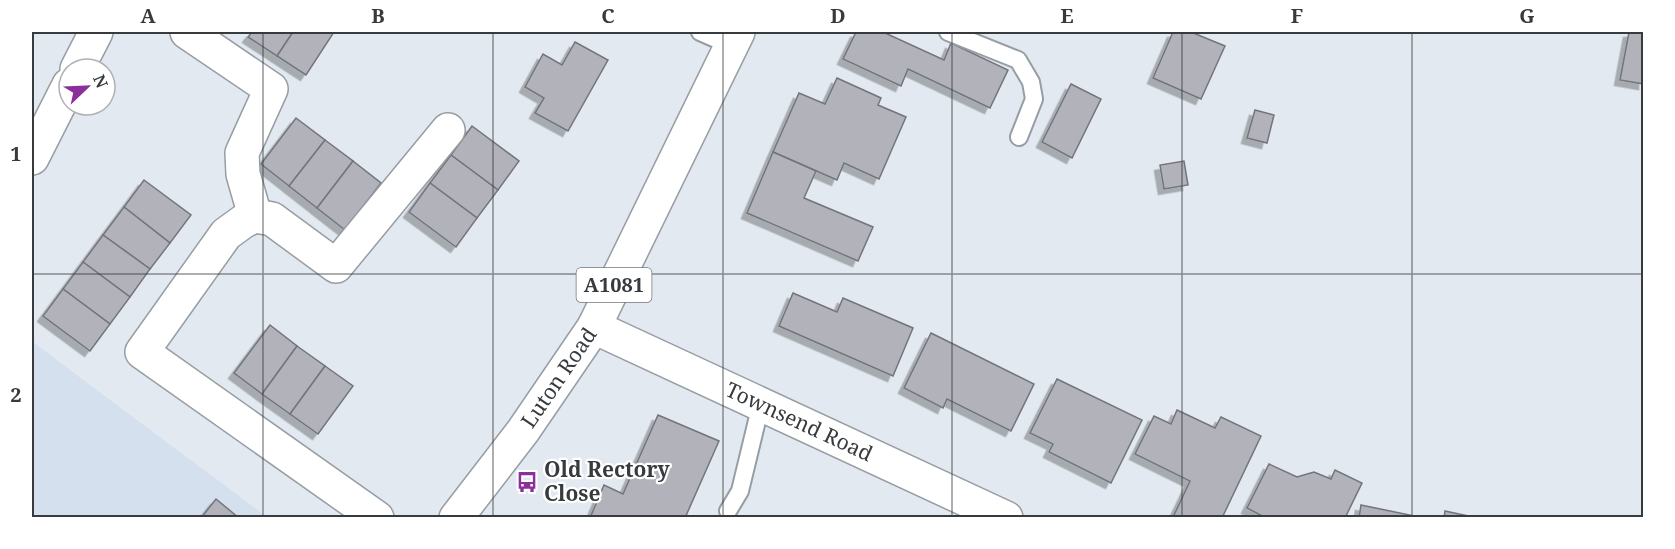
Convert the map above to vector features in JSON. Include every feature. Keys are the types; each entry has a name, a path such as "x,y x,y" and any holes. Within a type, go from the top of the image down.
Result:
{"street":[{"path":"83,57 96,32"},
{"path":"187,32 271,89 242,153 243,174 255,216"},
{"name":"Luton Road","path":"456,518 523,431 594,327 735,39"},
{"path":"32,158 57,109"},
{"path":"377,518 141,352 226,234 255,216 272,219 336,266 448,130"},
{"name":"Townsend Road","path":"594,327 1006,518"}],"lane":[{"path":"700,32 735,39"},
{"path":"948,32 1018,60 1031,82 1034,99 1019,137"},
{"path":"728,511 740,491 761,404"}],"shaded area":[{"path":"32,341 86,382 267,517 32,517"}],"building":[{"path":"252,32 293,32 277,56 248,37"},
{"path":"293,32 334,32 306,75 277,56"},
{"path":"856,32 883,32 944,60 951,43 1008,70 990,108 908,69 901,86 843,59"},
{"path":"1173,32 1191,32 1225,46 1201,99 1153,78"},
{"path":"1629,32 1644,32 1644,84 1620,80"},
{"path":"575,42 608,60 568,131 535,113 544,98 525,87 543,54 562,65"},
{"path":"837,78 881,98 878,105 906,117 879,179 844,163 837,180 773,152 799,93 825,104"},
{"path":"1071,84 1101,99 1072,158 1042,142"},
{"path":"1255,110 1274,115 1267,143 1247,138"},
{"path":"296,118 325,140 289,186 261,164"},
{"path":"472,126 519,161 498,190 451,155"},
{"path":"325,140 353,161 317,208 289,186"},
{"path":"773,152 816,171 804,198 873,227 858,261 747,213"},
{"path":"451,155 498,190 477,218 430,183"},
{"path":"353,161 381,183 345,230 317,208"},
{"path":"1184,161 1188,185 1164,189 1160,165"},
{"path":"144,180 191,215 170,243 124,207"},
{"path":"430,183 477,218 456,247 409,212"},
{"path":"124,207 170,243 150,269 103,235"},
{"path":"103,235 150,269 130,297 83,262"},
{"path":"83,262 130,297 110,324 63,289"},
{"path":"63,289 110,324 90,351 43,316"},
{"path":"793,293 837,312 843,298 913,328 893,376 779,326"},
{"path":"270,325 297,346 262,394 234,373"},
{"path":"931,333 1034,384 1011,431 947,399 943,408 904,388"},
{"path":"297,346 325,366 290,414 262,394"},
{"path":"325,366 353,386 318,434 290,414"},
{"path":"1057,379 1142,420 1111,483 1049,452 1053,444 1030,433"},
{"path":"1177,410 1215,428 1221,417 1261,436 1222,518 1179,518 1174,515 1190,481 1135,454 1154,416 1171,424"},
{"path":"658,415 719,441 685,518 590,518 604,485 623,494"},
{"path":"1269,464 1297,477 1314,472 1331,479 1335,470 1362,483 1345,518 1266,518 1247,508"},
{"path":"216,499 239,518 201,518"},
{"path":"1361,505 1424,518 1359,518"},
{"path":"1445,511 1478,518 1444,518"}],"place":[{"name":"Old Rectory Close","path":"527,482"}]}
